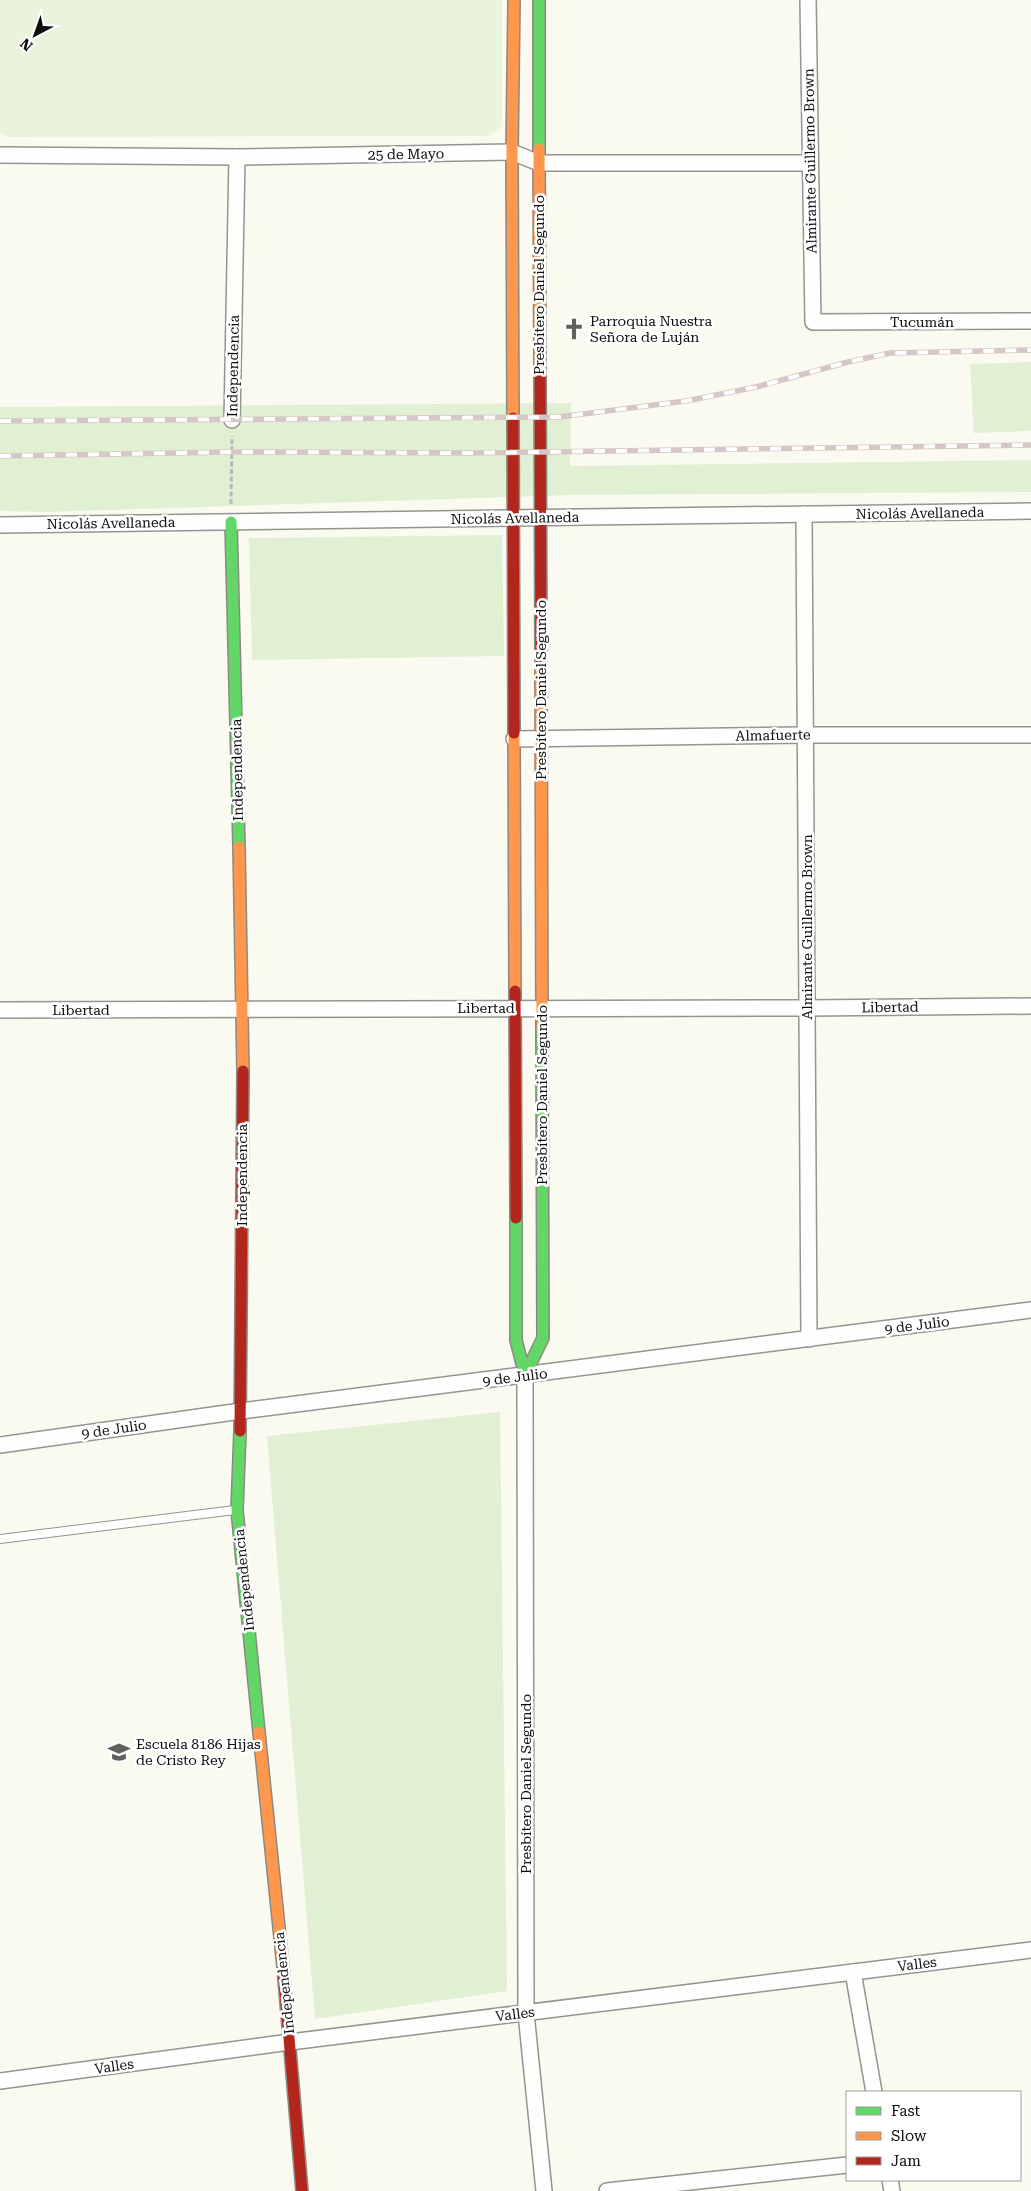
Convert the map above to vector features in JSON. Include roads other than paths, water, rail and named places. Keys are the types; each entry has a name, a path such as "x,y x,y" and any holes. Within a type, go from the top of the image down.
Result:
{"main road":[{"name":"Presbítero Daniel Segundo","path":"514,0 512,152 516,1340 525,1375"},
{"name":"Presbítero Daniel Segundo","path":"525,1375 543,1338 539,0"},
{"name":"Independencia","path":"231,522 243,1010 241,1411 238,1510 290,2042 302,2191"}],"street":[{"name":"Almirante Guillermo Brown","path":"808,0 813,322"},
{"name":"25 de Mayo","path":"0,155 237,157 512,152 539,163 810,162"},
{"name":"Independencia","path":"232,420 237,157"},
{"name":"Tucumán","path":"813,322 1031,321"},
{"name":"Nicolás Avellaneda","path":"0,525 1031,511"},
{"name":"Almirante Guillermo Brown","path":"804,514 809,1339"},
{"name":"Almafuerte","path":"514,739 805,735 1031,735"},
{"name":"Libertad","path":"0,1010 1031,1006"},
{"name":"9 de Julio","path":"0,1445 241,1411 1031,1310"},
{"name":"Presbítero Daniel Segundo","path":"525,1375 526,2013 544,2191"},
{"name":"Valles","path":"0,2081 290,2042 1031,1950"},
{"path":"852,1972 874,2091"},
{"path":"607,2191 846,2165"}],"lane":[{"path":"0,1539 238,1510"}],"railway":[{"path":"0,421 559,417 686,401 756,387 848,362 890,353 1031,350"},
{"path":"0,456 232,452 468,453 1031,445"}],"place":[{"name":"Parroquia Nuestra Señora de Luján","path":"574,329"},
{"name":"Escuela 8186 Hijas de Cristo Rey","path":"119,1752"}]}
